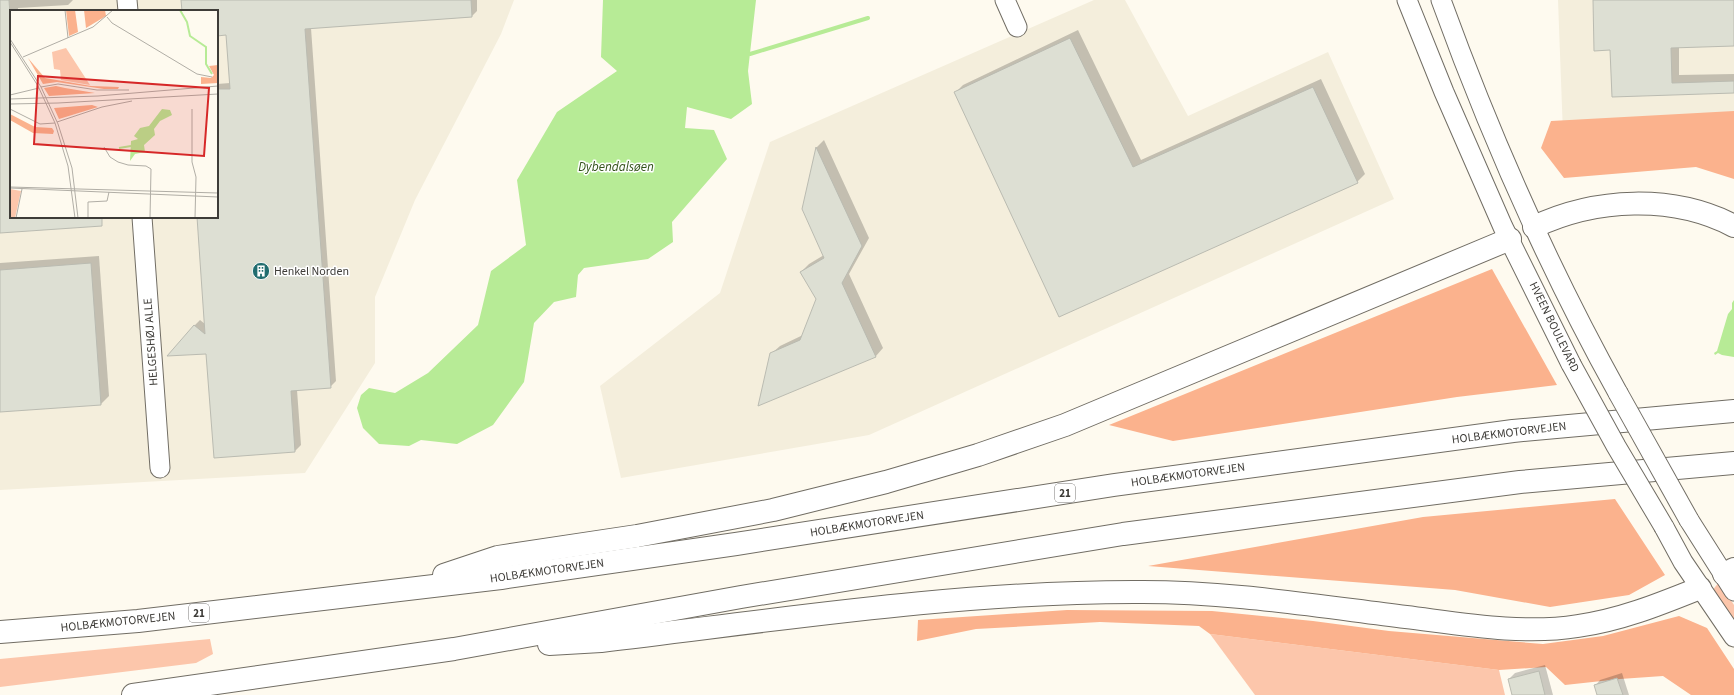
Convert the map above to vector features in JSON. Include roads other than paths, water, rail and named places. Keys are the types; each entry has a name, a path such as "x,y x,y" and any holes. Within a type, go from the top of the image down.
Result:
{"highway":[{"path":"1534,227 1546,222 1597,208 1635,203 1685,207 1704,213 1734,226"},
{"path":"398,590 498,557 637,536 773,510 886,482 978,455 1065,425 1510,238"},
{"name":"HOLBÆKMOTORVEJEN","path":"0,632 138,620 501,578 736,544 1114,485 1513,431 1734,411"},
{"path":"133,695 454,649 740,597 1123,534 1520,482 1734,463"},
{"path":"454,649 601,641 924,602 1027,595 1135,592 1241,596 1460,624 1535,630 1577,626 1617,619 1700,588"}],"street":[{"path":"127,0 128,10"},
{"path":"1005,0 1017,27"},
{"name":"HVEEN BOULEVARD","path":"1407,0 1444,92 1503,226 1571,364 1616,446 1664,528 1700,588 1734,637"},
{"path":"1441,0 1470,78 1534,227 1599,360 1689,520 1731,578 1700,588"},
{"name":"HELGESHØJ ALLE","path":"142,218 160,468"},
{"path":"1510,238 1534,227"}],"water":[{"name":"Dybendalsøen","path":"603,0 756,0 748,71 752,104 731,119 687,107 685,128 714,130 727,159 672,222 673,242 648,259 584,268 578,275 576,297 554,302 534,323 524,382 493,425 457,444 421,440 409,446 379,444 363,428 357,408 361,395 369,388 395,393 428,373 478,325 491,271 526,245 517,180 557,112 617,71 601,57"},
{"path":"1734,300 1734,357 1718,353 1715,355 1714,353 1717,351 1728,314 1732,309 1732,303"}],"waterway":[{"path":"750,54 868,18"}],"place":[{"name":"Henkel Norden","path":"261,271"}]}
